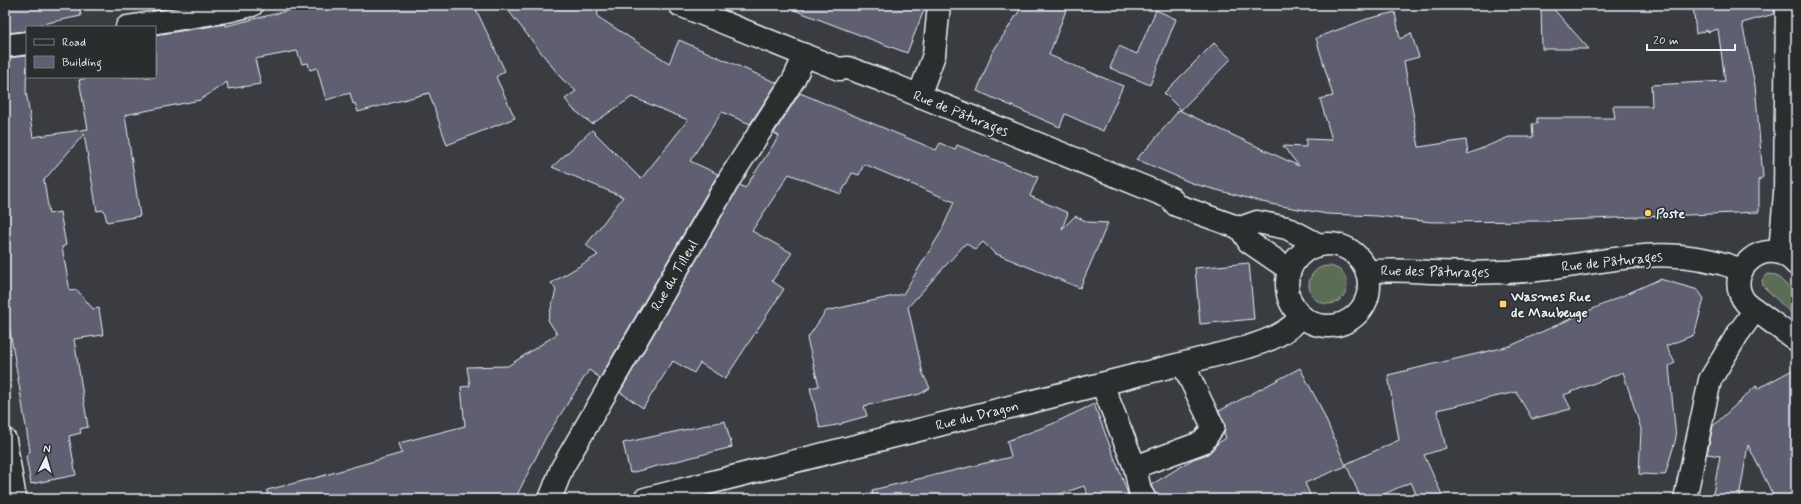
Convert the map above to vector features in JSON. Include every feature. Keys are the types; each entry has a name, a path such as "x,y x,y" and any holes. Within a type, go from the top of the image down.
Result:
{"street":[{"path":"133,26 227,11 252,5"},
{"name":"Rue de Pâturages","path":"680,5 839,69 848,68 919,96 1171,198 1176,205 1240,228"},
{"path":"919,96 934,55 939,5"},
{"path":"1787,5 1785,193 1788,258 1768,251 1754,256 1742,270 1738,290 1741,297 1755,310 1796,340"},
{"path":"5,46 26,43"},
{"name":"Rue du Tilleul","path":"550,499 562,468 730,178 794,79 805,55"},
{"path":"1290,270 1249,242 1240,228 1257,222 1287,228 1319,245"},
{"path":"1331,244 1346,248 1359,258 1367,272 1369,288 1366,300 1360,310 1351,319 1337,325 1325,326 1313,323 1301,316 1292,305 1288,293 1287,282 1290,270 1301,254 1319,245 1331,244"},
{"name":"Rue de Pâturages","path":"1503,272 1545,268 1621,257 1661,254 1704,258 1742,270"},
{"name":"Rue des Pâturages","path":"1367,272 1397,269 1456,272 1503,272"},
{"path":"1685,499 1710,380 1737,335 1755,310"},
{"name":"Rue du Dragon","path":"645,499 1183,364 1260,343 1289,329 1301,316"},
{"path":"1135,467 1203,442 1213,426 1183,364"},
{"path":"1102,384 1135,467 1140,491 1145,499"},
{"path":"5,440 15,499"}],"green space":[{"path":"1324,266 1332,266 1339,269 1344,274 1347,285 1344,296 1339,301 1332,304 1324,304 1317,301 1312,296 1309,289 1309,281 1312,274 1317,269"},
{"path":"1768,274 1776,275 1796,294 1796,318 1763,286 1762,280"}],"building":[{"path":"5,5 79,5 81,16 26,26 26,31 5,33"},
{"path":"155,5 185,5 155,10"},
{"path":"310,5 474,5 505,71 496,77 515,118 447,145 429,93 358,112 355,103 353,104 350,93 326,100 317,68 310,70 308,63 302,64 297,51 255,59 261,84 228,89 227,82 200,100 125,115 140,216 107,222 104,210 97,211 84,134 44,180 49,214 60,212 66,245 62,247 70,291 77,290 93,309 99,308 103,335 74,339 88,427 80,429 81,433 69,436 76,475 31,484 26,457 30,451 5,301 5,58 26,56 26,91 33,137 88,129 79,80 87,78 156,78 156,35 226,24 226,26"},
{"path":"504,5 597,5 598,17 669,63 679,40 777,83 750,124 722,112 690,161 718,174 600,378 589,370 546,437 515,499 268,499 267,490 402,453 399,443 465,426 461,387 470,386 467,367 508,366 557,334 548,320 556,290 551,283 598,255 586,245 623,197 552,167 592,130 641,179 688,120 632,97 592,124 573,109 565,99 576,91 562,79"},
{"path":"790,5 926,5 907,53 789,8"},
{"path":"1023,5 1068,5 1049,55 1123,86 1103,131 1065,114 1060,127 977,91 992,53"},
{"path":"1541,5 1550,5 1589,49 1542,49"},
{"path":"1693,5 1774,5 1774,14 1742,23 1755,85 1763,177 1759,180 1759,212 1543,221 1432,222 1377,216 1327,214 1270,204 1194,184 1136,159 1179,110 1299,166 1283,146 1306,147 1306,139 1332,140 1320,99 1333,96 1316,38 1367,19 1395,12 1400,39 1411,33 1419,57 1404,61 1419,147 1466,140 1468,154 1509,137 1533,137 1532,124 1537,124 1537,118 1615,118 1613,106 1652,106 1651,85 1725,81 1718,29 1708,32 1707,30 1696,34"},
{"path":"1156,10 1176,19 1150,85 1110,68 1119,46 1137,54"},
{"path":"1214,43 1231,59 1181,110 1164,93"},
{"path":"800,93 936,150 940,143 955,150 957,145 1038,177 1030,196 1068,213 1062,229 1075,216 1088,222 1108,223 1080,288 994,253 983,242 975,250 966,243 908,307 923,374 930,388 920,394 864,406 867,416 842,424 820,428 810,388 819,386 807,339 826,311 903,294 941,232 954,202 864,164 859,175 852,173 841,194 789,174 752,231 792,253 772,281 784,289 725,379 700,363 694,373 673,361 643,408 620,392 740,185 745,188 779,136 774,133"},
{"path":"1249,263 1254,319 1200,324 1195,268"},
{"path":"1660,279 1698,290 1704,299 1694,335 1666,346 1675,363 1669,366 1676,438 1665,475 1639,474 1641,429 1623,372 1564,395 1571,409 1532,419 1516,392 1437,410 1446,448 1424,455 1444,499 1418,499 1411,482 1373,499 1361,499 1346,464 1399,440 1388,375 1510,346"},
{"path":"1300,368 1320,406 1346,466 1305,483 1312,499 1157,499 1151,485 1193,459 1208,454 1217,444 1226,438 1224,433 1224,422 1219,411"},
{"path":"1796,368 1796,499 1775,499 1748,445 1739,499 1712,499 1720,456 1707,454 1713,426 1757,385 1757,389"},
{"path":"1094,404 1130,499 1089,499 1084,486 1045,499 873,499 872,490 1011,457 1007,441 1052,424"},
{"path":"725,421 732,447 630,473 623,443"}],"place":[{"name":"Poste","path":"1648,213"},
{"name":"Wasmes Rue de Maubeuge","path":"1503,304"}]}
